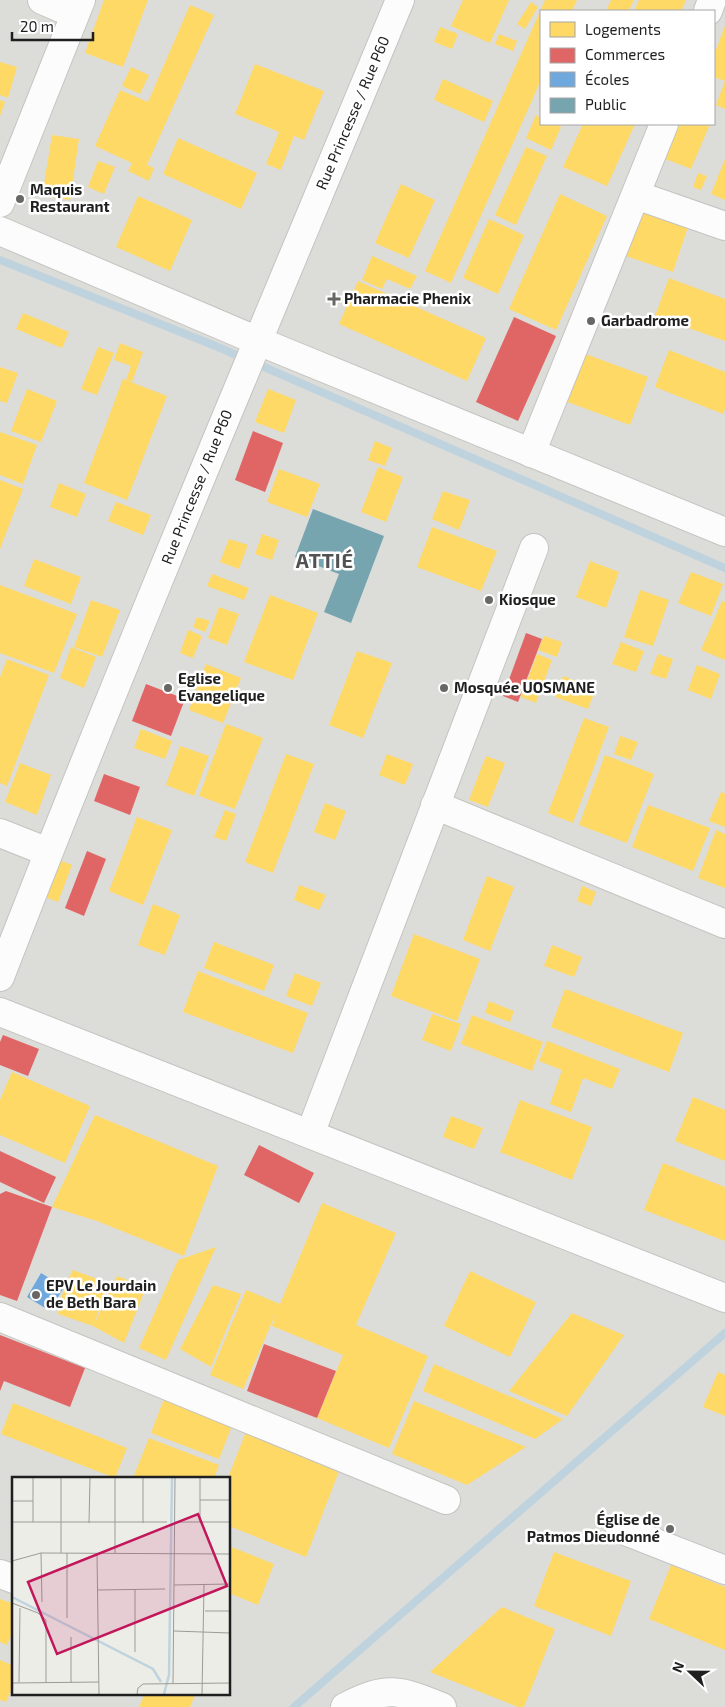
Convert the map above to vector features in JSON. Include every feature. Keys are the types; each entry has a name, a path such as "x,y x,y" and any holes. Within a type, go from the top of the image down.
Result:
{"street":[{"path":"0,203 78,7 42,0"},
{"name":"Rue Princesse / Rue P60","path":"0,977 48,852 251,355 400,0"},
{"path":"531,453 664,125"},
{"path":"636,195 725,226"},
{"path":"0,231 251,355 531,453 725,532"},
{"path":"310,1134 534,548"},
{"path":"435,805 725,924"},
{"path":"0,833 48,852"},
{"path":"0,1012 718,1295"},
{"path":"0,1317 446,1500"},
{"path":"620,1529 725,1570"},
{"path":"0,1574 12,1578"},
{"path":"345,1707 369,1694 391,1690 411,1694 442,1707"}],"shaded area":[{"path":"0,0 725,0 725,1707 0,1707"}],"building: Logements":[{"path":"104,0 148,0 123,67 85,53"},
{"path":"463,0 509,0 490,43 451,26"},
{"path":"545,0 577,0 572,10 541,10"},
{"path":"611,0 634,0 629,10 606,10"},
{"path":"639,0 686,0 681,10 634,10"},
{"path":"531,2 538,7 525,29 517,24"},
{"path":"190,5 214,15 147,165 154,168 149,181 128,171 132,163 95,146 120,90 148,102"},
{"path":"540,11 540,82 451,283 425,271"},
{"path":"725,26 725,81 715,77 715,52"},
{"path":"440,27 458,34 452,49 434,42"},
{"path":"499,34 517,41 513,51 495,44"},
{"path":"0,62 17,67 8,98 0,95"},
{"path":"255,64 324,91 304,140 294,136 281,170 266,164 279,132 235,114"},
{"path":"131,67 149,75 140,94 122,86"},
{"path":"443,79 493,101 484,122 434,100"},
{"path":"725,81 725,109 716,105"},
{"path":"0,100 5,102 0,116"},
{"path":"536,115 540,117 540,125 557,125 561,127 551,150 526,138"},
{"path":"583,125 635,125 607,186 563,167"},
{"path":"671,125 710,125 691,169 658,156"},
{"path":"52,135 79,139 70,200 42,196"},
{"path":"178,138 257,173 241,209 163,174"},
{"path":"526,147 547,156 516,225 495,215"},
{"path":"725,159 725,200 711,194"},
{"path":"98,161 115,167 104,194 88,187"},
{"path":"698,173 707,176 701,190 693,187"},
{"path":"401,184 435,200 409,258 375,243"},
{"path":"560,194 607,216 556,330 509,309"},
{"path":"138,196 192,220 170,271 116,247"},
{"path":"636,206 689,224 673,272 620,254"},
{"path":"489,219 524,235 498,294 463,278"},
{"path":"372,256 417,276 410,289 387,279 382,289 362,280"},
{"path":"669,278 725,299 725,341 655,316"},
{"path":"358,281 486,338 467,381 339,324"},
{"path":"23,313 69,332 62,348 16,329"},
{"path":"120,343 143,352 132,382 126,380 131,366 114,360"},
{"path":"98,347 114,353 97,395 81,389"},
{"path":"669,350 725,372 725,409 723,414 655,387"},
{"path":"580,352 648,377 630,425 562,400"},
{"path":"0,367 18,373 7,403 0,401"},
{"path":"123,379 167,396 127,500 84,483"},
{"path":"27,389 57,401 41,442 11,431"},
{"path":"268,389 296,400 284,433 255,422"},
{"path":"0,432 37,445 23,484 0,475"},
{"path":"375,441 392,448 385,466 368,460"},
{"path":"378,467 403,477 386,522 361,512"},
{"path":"279,469 320,484 307,517 267,502"},
{"path":"0,480 23,489 0,549"},
{"path":"59,483 86,494 77,517 50,507"},
{"path":"443,491 470,500 459,530 432,519"},
{"path":"116,502 151,515 143,535 108,521"},
{"path":"432,527 497,551 481,591 417,567"},
{"path":"262,534 279,540 272,560 255,554"},
{"path":"229,539 248,545 239,569 220,562"},
{"path":"34,559 81,577 71,604 24,586"},
{"path":"590,561 619,572 606,608 576,597"},
{"path":"691,572 723,584 711,616 678,603"},
{"path":"212,574 249,588 244,600 207,586"},
{"path":"0,585 77,614 54,673 0,653"},
{"path":"640,590 669,600 653,646 624,637"},
{"path":"270,595 318,613 293,680 244,662"},
{"path":"91,600 120,610 102,657 74,647"},
{"path":"722,601 725,602 725,660 701,650"},
{"path":"219,607 239,614 227,645 208,638"},
{"path":"197,617 210,621 205,632 193,627"},
{"path":"188,630 202,636 193,658 180,653"},
{"path":"544,636 562,642 557,657 538,650"},
{"path":"621,642 644,651 636,672 612,664"},
{"path":"71,647 96,657 84,688 60,678"},
{"path":"357,651 392,663 363,738 329,725"},
{"path":"537,654 552,660 536,703 521,697"},
{"path":"658,654 673,659 666,679 650,674"},
{"path":"7,659 49,675 7,786 0,783 0,677"},
{"path":"206,664 241,678 223,723 189,710"},
{"path":"697,665 720,674 711,699 688,690"},
{"path":"563,676 596,688 588,709 555,697"},
{"path":"584,718 609,727 573,823 548,813"},
{"path":"226,724 263,738 235,809 199,796"},
{"path":"141,729 172,741 165,759 134,748"},
{"path":"620,736 638,742 631,760 614,754"},
{"path":"180,746 209,756 194,796 166,785"},
{"path":"286,754 314,764 273,873 245,862"},
{"path":"387,754 413,764 405,785 379,775"},
{"path":"605,755 654,774 627,843 579,825"},
{"path":"486,756 505,763 488,807 469,800"},
{"path":"20,763 51,775 37,815 5,802"},
{"path":"721,792 725,794 725,827 709,821"},
{"path":"325,803 346,811 335,840 314,832"},
{"path":"648,805 710,828 693,871 632,847"},
{"path":"225,810 236,814 226,841 214,837"},
{"path":"137,817 172,830 143,905 109,891"},
{"path":"716,830 725,834 725,888 698,878"},
{"path":"54,858 72,865 58,902 40,895"},
{"path":"487,876 514,887 490,951 463,940"},
{"path":"299,885 326,895 319,910 294,900"},
{"path":"582,886 596,892 591,906 577,901"},
{"path":"153,904 180,915 165,955 138,945"},
{"path":"414,934 480,959 457,1021 391,996"},
{"path":"214,942 274,965 264,991 204,968"},
{"path":"552,945 582,957 574,977 544,966"},
{"path":"198,971 308,1013 293,1053 183,1012"},
{"path":"295,973 321,983 312,1006 286,996"},
{"path":"565,989 683,1033 669,1072 551,1027"},
{"path":"489,1001 514,1011 510,1022 485,1013"},
{"path":"432,1014 461,1024 451,1051 422,1040"},
{"path":"472,1015 543,1042 532,1071 461,1044"},
{"path":"547,1041 620,1069 612,1089 583,1078 571,1112 550,1104 562,1070 539,1061"},
{"path":"12,1072 90,1106 65,1163 0,1135 0,1100"},
{"path":"693,1097 725,1110 725,1161 675,1141"},
{"path":"520,1100 592,1127 572,1180 500,1152"},
{"path":"95,1115 218,1166 184,1256 97,1221 52,1207"},
{"path":"451,1116 483,1128 474,1149 443,1137"},
{"path":"663,1163 725,1187 725,1241 644,1210"},
{"path":"322,1203 396,1233 356,1325 428,1356 389,1448 317,1418 343,1355 272,1326 276,1313 243,1389 210,1375 246,1290 280,1304"},
{"path":"216,1247 166,1360 139,1348 178,1260"},
{"path":"73,1270 108,1283 94,1325 117,1276 146,1287 124,1343 93,1326 58,1314 64,1287"},
{"path":"470,1271 536,1302 510,1357 444,1326"},
{"path":"213,1285 241,1294 211,1367 180,1349"},
{"path":"572,1313 624,1335 567,1416 509,1391"},
{"path":"434,1364 563,1419 535,1439 423,1391"},
{"path":"718,1372 725,1375 725,1416 703,1407"},
{"path":"165,1396 233,1423 219,1459 151,1433"},
{"path":"414,1401 526,1447 467,1485 392,1454"},
{"path":"13,1403 127,1448 115,1477 112,1477 1,1434"},
{"path":"247,1429 341,1466 306,1557 230,1526 230,1477 228,1477"},
{"path":"149,1438 219,1465 214,1477 133,1477"},
{"path":"230,1546 274,1564 258,1605 230,1593"},
{"path":"554,1552 631,1581 611,1636 534,1606"},
{"path":"671,1565 725,1587 725,1650 649,1619"},
{"path":"0,1599 12,1603 12,1634 7,1645 0,1642"},
{"path":"502,1607 555,1629 524,1707 518,1707 430,1672"},
{"path":"0,1660 12,1665 12,1688 6,1702 0,1700"},
{"path":"145,1694 196,1694 190,1707 139,1707"}],"building: Commerces":[{"path":"514,317 556,336 518,421 476,402"},
{"path":"253,431 283,443 265,492 235,480"},
{"path":"526,633 542,639 518,702 503,696"},
{"path":"146,684 185,699 171,736 132,721"},
{"path":"104,774 140,787 130,815 94,801"},
{"path":"87,851 106,859 84,916 65,908"},
{"path":"3,1035 39,1049 28,1076 0,1065 0,1042"},
{"path":"259,1145 314,1173 299,1203 244,1175"},
{"path":"0,1151 56,1177 44,1203 0,1182"},
{"path":"6,1191 52,1207 17,1301 0,1295 0,1194"},
{"path":"0,1335 85,1368 70,1407 4,1381 0,1391"},
{"path":"264,1344 336,1371 317,1418 247,1391"}],"building: Écoles":[{"path":"41,1273 64,1287 50,1311 27,1297"}],"building: Public":[{"path":"313,509 384,536 351,623 324,612 339,574 295,557"}],"waterway":[{"path":"0,260 218,347 725,568"},
{"path":"294,1707 725,1333"}],"place":[{"name":"Maquis Restaurant","path":"20,199"},
{"name":"Pharmacie Phenix","path":"334,299"},
{"name":"Garbadrome","path":"591,321"},
{"name":"Kiosque","path":"489,600"},
{"name":"Eglise Evangelique","path":"168,688"},
{"name":"Mosquée UOSMANE","path":"444,688"},
{"name":"EPV Le Jourdain de Beth Bara","path":"36,1295"},
{"name":"Église de Patmos Dieudonné","path":"670,1529"}],"district":[{"name":"ATTIÉ","path":"325,561"}]}
